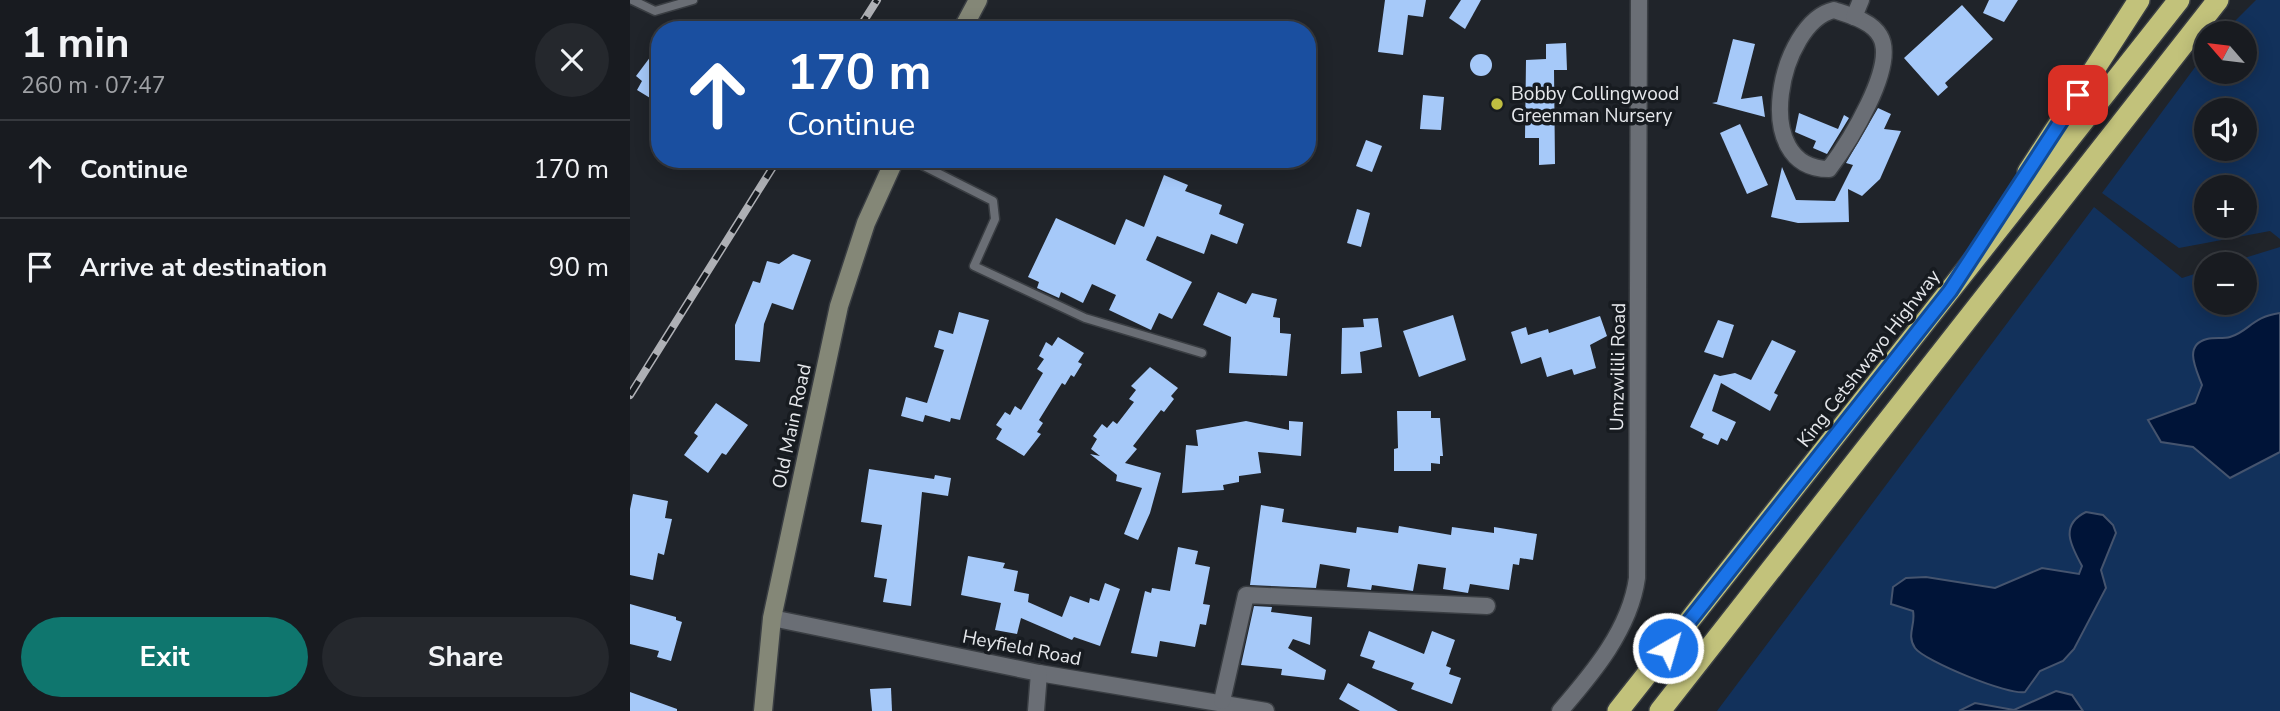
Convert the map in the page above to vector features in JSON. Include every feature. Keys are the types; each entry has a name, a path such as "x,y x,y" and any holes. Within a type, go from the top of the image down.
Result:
{"highway":[{"path":"1950,291 2140,0"},
{"name":"King Cetshwayo Highway","path":"1618,711 2179,0"},
{"path":"1660,711 2218,0"},
{"path":"2181,48 2231,0"}],"street":[{"path":"967,21 978,0"},
{"name":"Umzwilili Road","path":"1560,711 1614,639 1632,602 1637,578 1639,0"},
{"path":"1854,17 1861,0"},
{"path":"1833,10 1854,17 1880,36 1884,50 1872,98 1829,169 1803,165 1786,149 1779,120 1783,77 1805,29 1821,13 1833,10"},
{"name":"Old Main Road","path":"763,711 772,618 839,306 866,223 891,168"},
{"path":"1222,701 1246,595 1487,606"},
{"name":"Heyfield Road","path":"772,618 1039,673 1222,701 1266,711"},
{"path":"1036,711 1039,673"}],"lane":[{"path":"632,0 654,11 693,0"},
{"path":"928,168 993,201 995,219 974,266 1085,318 1202,353"}],"shaded area":[{"path":"2256,0 2280,0 2280,239 2270,231 2257,233 2257,175 2194,175 2194,238 2233,238 2179,248 2102,193 2194,69 2194,84 2258,84 2258,21 2235,21"},
{"path":"2094,207 2182,278 2194,274 2194,315 2257,315 2257,254 2280,247 2280,711 1717,711"},
{"path":"2280,313 2280,452 2230,478 2193,447 2161,442 2148,420 2195,403 2202,385 2193,358 2195,346 2207,339 2227,338 2263,318"},
{"path":"2086,512 2103,515 2113,525 2116,533 2101,570 2106,588 2074,649 2063,661 2040,671 2025,692 2003,689 1968,676 1934,661 1915,648 1911,639 1913,611 1891,604 1893,587 1906,578 1926,577 1995,588 2042,568 2079,574 2082,566 2071,544 2070,530 2072,523"},
{"path":"2056,691 2072,695 2083,711 1959,711 1975,703 2014,710"}],"building":[{"path":"1385,0 1426,0 1423,17 1408,15 1403,55 1378,52"},
{"path":"1461,0 1481,0 1465,29 1449,18"},
{"path":"1989,0 2018,0 2004,22 1983,13"},
{"path":"1962,5 1993,39 1945,83 1948,87 1938,96 1904,58"},
{"path":"1733,39 1755,44 1741,99 1762,96 1765,117 1712,103 1717,102"},
{"path":"1566,43 1567,70 1554,70 1555,164 1539,165 1539,138 1525,138 1526,60 1546,59 1546,44"},
{"path":"1481,54 1489,57 1492,65 1489,73 1481,76 1473,73 1470,65 1473,57"},
{"path":"651,56 651,99 637,90 642,81 636,76"},
{"path":"1423,95 1444,97 1441,130 1420,129"},
{"path":"1878,108 1891,114 1884,129 1901,131 1880,179 1862,196 1848,189 1849,222 1798,223 1771,217 1782,167 1796,200 1835,201 1853,165 1846,163"},
{"path":"1799,113 1838,129 1844,115 1849,118 1827,154 1813,148 1816,141 1795,132"},
{"path":"1740,124 1768,185 1747,194 1720,133"},
{"path":"1366,140 1382,146 1372,172 1356,166"},
{"path":"1164,175 1188,185 1185,191 1222,205 1219,214 1244,224 1237,244 1211,234 1204,254 1157,236 1146,260 1192,282 1172,319 1159,313 1151,330 1109,310 1116,295 1092,284 1083,303 1061,292 1059,298 1037,288 1039,282 1028,277 1056,218 1115,245 1126,219 1144,227"},
{"path":"1357,209 1370,213 1361,247 1347,243"},
{"path":"793,254 811,260 793,310 772,303 764,324 760,362 735,360 735,325 753,281 760,283 767,261 779,264"},
{"path":"1218,292 1246,304 1252,293 1277,299 1273,317 1280,318 1280,333 1291,334 1287,376 1229,373 1231,337 1203,325"},
{"path":"959,312 989,320 960,420 951,418 950,422 925,415 923,422 901,416 906,397 927,403 944,350 934,347 939,330 953,334"},
{"path":"1453,315 1466,360 1419,377 1403,331"},
{"path":"1600,316 1607,336 1590,345 1596,368 1574,375 1572,369 1547,377 1541,357 1521,364 1511,332 1526,327 1528,335 1548,329 1549,333"},
{"path":"1378,318 1382,347 1360,352 1362,373 1341,374 1342,328 1364,327 1363,319"},
{"path":"1718,320 1734,325 1723,358 1704,352"},
{"path":"1058,337 1084,353 1078,362 1082,364 1074,377 1071,375 1065,385 1062,383 1039,420 1043,423 1037,432 1041,434 1024,456 996,439 1002,429 996,425 1005,412 1010,415 1015,406 1021,410 1043,373 1037,369 1044,359 1039,356 1046,342 1052,346"},
{"path":"1772,340 1796,351 1774,393 1778,395 1770,411 1721,383 1712,411 1736,422 1727,441 1721,438 1718,445 1702,438 1704,434 1690,427 1714,374 1720,376 1735,373 1751,380"},
{"path":"1150,367 1178,388 1164,412 1161,410 1133,446 1137,449 1125,463 1161,473 1150,513 1138,540 1124,534 1142,488 1116,481 1117,475 1090,454 1100,456 1091,449 1097,439 1093,436 1102,424 1107,428 1113,421 1117,424 1134,402 1129,399 1136,390 1131,386"},
{"path":"716,403 748,425 726,455 722,453 708,473 684,455 698,436 694,433"},
{"path":"1397,411 1431,411 1431,418 1440,418 1443,456 1440,456 1440,464 1431,463 1431,471 1394,471 1394,449 1398,448"},
{"path":"1246,421 1289,430 1289,421 1303,422 1301,456 1258,452 1261,473 1239,476 1239,482 1223,485 1224,490 1182,493 1186,445 1198,446 1196,430"},
{"path":"869,469 934,479 935,475 951,478 948,496 922,492 911,606 883,602 887,579 874,577 882,525 861,522"},
{"path":"633,494 668,501 665,518 672,519 664,555 658,553 653,580 630,575 630,509"},
{"path":"1261,505 1284,509 1282,522 1356,533 1357,527 1398,533 1399,526 1451,535 1452,527 1494,533 1494,527 1537,534 1533,560 1520,558 1519,565 1513,564 1509,590 1470,584 1468,593 1443,589 1446,568 1418,564 1413,591 1372,585 1371,590 1347,587 1350,569 1320,564 1316,588 1250,585"},
{"path":"1178,547 1198,551 1195,564 1210,567 1203,604 1210,605 1206,625 1200,624 1195,647 1160,641 1157,657 1131,653 1145,591 1151,593 1152,588 1170,591"},
{"path":"968,556 1005,563 1003,568 1018,571 1014,591 1029,594 1028,602 1062,617 1070,596 1089,603 1090,598 1099,601 1105,583 1120,589 1100,646 1074,637 1072,640 1021,618 1017,634 995,630 1001,603 961,595"},
{"path":"630,604 676,617 676,620 682,622 671,661 657,657 659,651 630,644"},
{"path":"1254,606 1272,607 1271,612 1312,617 1310,645 1293,639 1288,648 1326,670 1324,680 1281,675 1282,669 1241,665"},
{"path":"1369,631 1424,654 1432,631 1455,640 1446,666 1451,668 1449,674 1461,678 1452,704 1411,689 1414,683 1372,668 1375,661 1360,656"},
{"path":"1348,683 1398,711 1360,711 1339,699"},
{"path":"891,688 892,711 872,711 870,689"},
{"path":"630,692 677,709 677,711 630,711"}],"railway":[{"path":"864,21 877,0"},
{"path":"630,395 772,168"}],"place":[{"name":"Bobby Collingwood Greenman Nursery","path":"1497,104"}],"route":[{"path":"1668,648 1950,291 2078,95"}]}
